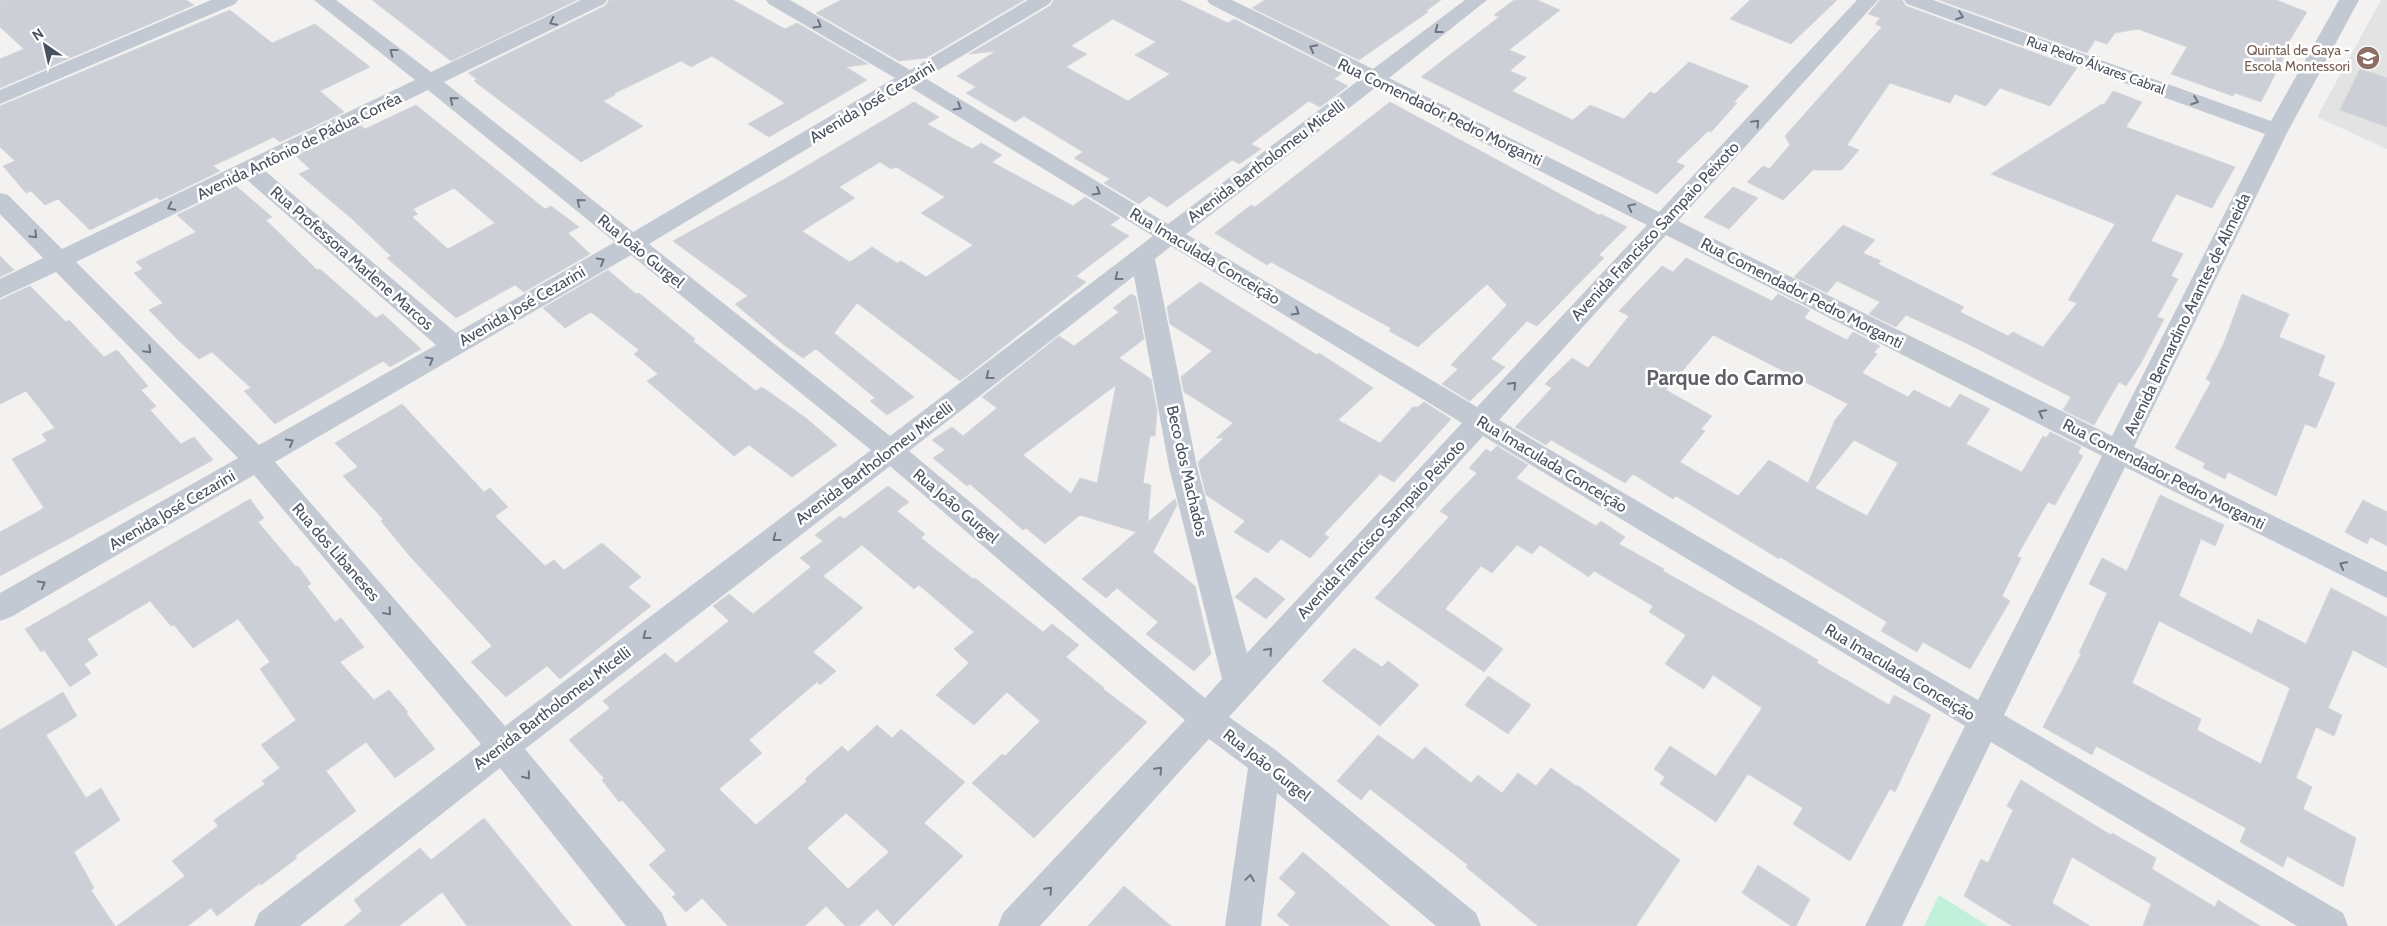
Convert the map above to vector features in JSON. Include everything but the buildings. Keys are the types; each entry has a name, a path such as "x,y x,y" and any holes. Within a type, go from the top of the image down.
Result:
{"street":[{"path":"0,98 228,0"},
{"name":"Rua João Gurgel","path":"324,0 431,82 891,451 1206,718 1265,762 1463,926"},
{"name":"Avenida Antônio de Pádua Corrêa","path":"0,289 597,0"},
{"name":"Rua Imaculada Conceição","path":"776,0 2330,926"},
{"name":"Avenida José Cezarini","path":"0,608 258,461 631,244 1042,0"},
{"name":"Rua Comendador Pedro Morganti","path":"1217,0 2387,586"},
{"name":"Avenida Bartholomeu Micelli","path":"272,926 502,746 891,451 1169,235 1477,0"},
{"name":"Avenida Francisco Sampaio Peixoto","path":"1016,926 1868,0"},
{"name":"Rua Pedro Álvares Cabral","path":"1914,0 2277,131"},
{"name":"Avenida Bernardino Arantes de Almeida","path":"1883,926 2120,452 2277,131 2349,0"},
{"name":"Rua Professora Marlene Marcos","path":"249,170 454,346"},
{"name":"Rua dos Libaneses","path":"0,200 258,461 502,746 649,926"},
{"name":"Beco dos Machados","path":"1143,257 1183,466 1240,683"},
{"path":"1243,926 1265,762"}],"shaded area":[{"name":"Quintal de Gaya - Escola Montessori","path":"2381,0 2387,0 2387,149 2317,117"}],"green space":[{"path":"1939,895 1988,926 1924,926"}],"place":[{"name":"Quintal de Gaya - Escola Montessori","path":"2368,58"}],"district":[{"name":"Parque do Carmo","path":"1725,377"}]}
